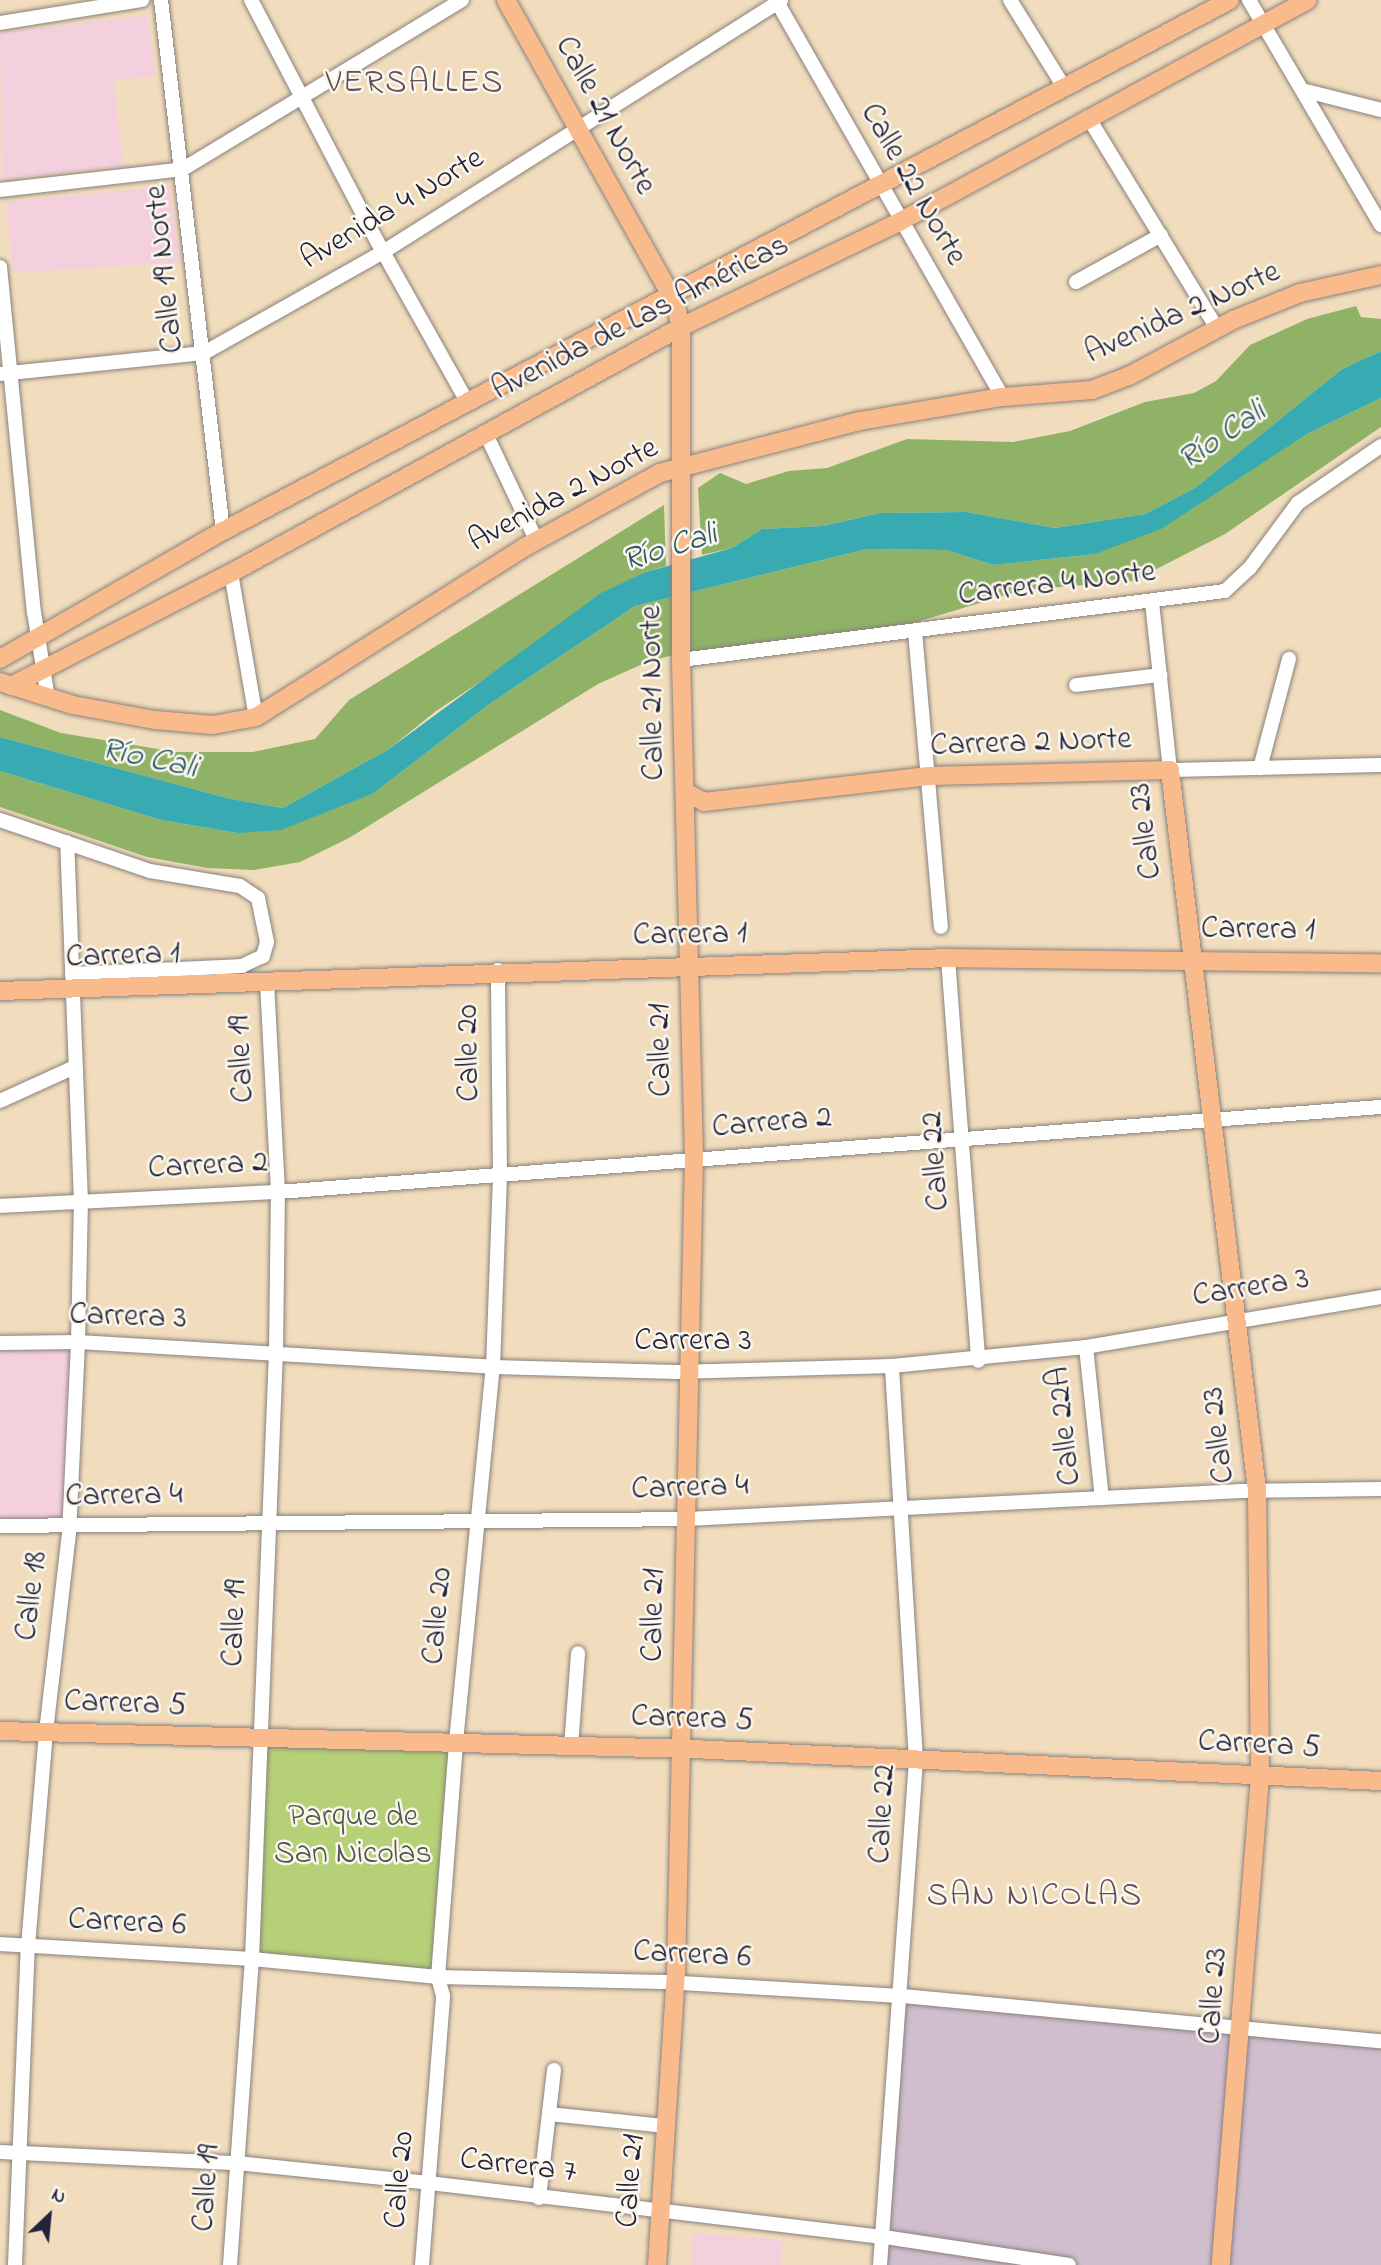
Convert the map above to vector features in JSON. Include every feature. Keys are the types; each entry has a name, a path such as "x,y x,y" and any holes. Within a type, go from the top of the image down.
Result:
{"main road":[{"name":"Calle 21 Norte","path":"506,0 669,295 681,327 681,660 690,967"},
{"name":"Avenida de Las Américas","path":"0,659 223,531 1230,0"},
{"name":"Avenida de Las Américas","path":"4,687 231,573 681,327 899,222 1088,117 1308,0"},
{"name":"Avenida 2 Norte","path":"4,687 155,720 213,725 256,718 536,540 680,466 860,421 1002,397 1092,390 1129,376 1217,328 1300,293 1381,275"},
{"name":"Carrera 2 Norte","path":"704,802 929,776 1170,770"},
{"name":"Calle 23","path":"1170,770 1257,1490 1260,1776 1243,2028 1221,2265"},
{"path":"686,792 704,802 686,822"},
{"name":"Carrera 1","path":"0,991 72,982 267,982 498,970 690,967 948,958 1381,963"},
{"name":"Calle 21","path":"657,2265 676,1982 694,1159 690,967"},
{"name":"Carrera 5","path":"0,1731 261,1740 456,1742 681,1749 1381,1782"}],"street":[{"path":"0,23 142,0"},
{"name":"Calle 19 Norte","path":"162,0 223,531"},
{"path":"251,0 383,252 468,403"},
{"path":"0,190 183,169 462,0"},
{"path":"1010,0 1064,87"},
{"path":"1249,0 1306,91 1381,225"},
{"name":"Avenida 4 Norte","path":"6,373 204,353 383,252 778,1"},
{"name":"Calle 22 Norte","path":"778,1 899,222 1002,397"},
{"path":"1306,91 1381,110"},
{"path":"1088,117 1217,328"},
{"path":"1076,282 1161,235"},
{"path":"0,267 6,373 48,698"},
{"path":"486,433 536,540"},
{"name":"Carrera 4 Norte","path":"681,660 1225,592 1249,569 1298,503 1381,446"},
{"path":"231,573 256,718"},
{"name":"Calle 23","path":"1152,603 1170,770"},
{"path":"915,631 941,927"},
{"path":"1260,768 1289,659"},
{"path":"1076,685 1160,675"},
{"name":"Carrera 2 Norte","path":"1170,770 1381,765"},
{"path":"0,820 67,842"},
{"name":"Carrera 1","path":"67,842 150,872 240,886 258,898 267,942 263,956 242,965 72,982"},
{"name":"Calle 18","path":"15,2265 28,1946 46,1732 69,1526 78,1342 81,1202 67,842"},
{"name":"Calle 22","path":"948,958 964,1138 978,1361"},
{"name":"Calle 20","path":"422,2265 443,1996 438,1977 456,1742 493,1367 500,1174 498,970"},
{"name":"Calle 19","path":"230,2265 252,1959 267,1524 276,1352 278,1192 267,982"},
{"path":"0,1101 75,1067"},
{"name":"Carrera 2","path":"0,1206 278,1192 1381,1107"},
{"name":"Carrera 3","path":"0,1343 78,1342 493,1367 688,1372 892,1366 978,1361 1086,1347 1236,1319 1381,1297"},
{"name":"Calle 22A","path":"1086,1347 1102,1498"},
{"name":"Calle 22","path":"880,2265 902,1996 916,1760 892,1366"},
{"name":"Carrera 4","path":"0,1527 687,1519 1257,1490 1381,1489"},
{"path":"571,1747 578,1653"},
{"name":"Carrera 6","path":"0,1944 252,1959 438,1977 676,1982 902,1996 1381,2040"},
{"path":"539,2198 554,2070"},
{"path":"549,2113 666,2126"},
{"name":"Carrera 7","path":"0,2152 237,2163 429,2183 660,2213 884,2236 1069,2265"}],"shaded area":[{"path":"148,15 156,76 114,80 123,166 2,179 0,33"},
{"path":"170,186 180,262 13,273 6,202"},
{"path":"78,1342 69,1526 0,1526 0,1343"},
{"path":"902,1996 1381,2041 1381,2265 880,2265"},
{"path":"693,2233 783,2240 781,2265 691,2265"}],"green space":[{"path":"1356,306 1361,317 1381,319 1381,351 1342,369 1195,488 1145,514 1055,528 966,512 880,513 823,526 762,529 732,548 702,555 698,488 720,473 746,484 789,471 827,468 907,439 1013,442 1070,431 1145,402 1194,393 1216,381 1250,345 1307,319"},
{"path":"1381,398 1381,427 1225,534 1133,581 1023,590 910,624 681,653 647,662 598,684 349,838 300,862 254,870 207,868 147,857 0,807 0,771 161,820 237,833 374,793 488,705 635,606 867,549 946,550 994,565 1095,554 1307,434"},
{"path":"664,505 666,566 646,572 436,711 389,749 283,808 231,799 0,737 0,710 61,733 176,752 253,752 315,739 349,700"},
{"name":"Parque de San Nicolas","path":"261,1740 456,1742 438,1977 252,1959"}],"water":[{"path":"1381,351 1381,398 1307,434 1161,529 1095,554 994,565 946,550 867,549 635,606 488,705 374,793 281,830 237,833 161,820 0,771 0,737 231,799 283,808 389,749 601,593 646,572 732,548 762,529 823,526 880,513 966,512 1055,528 1145,514 1195,488 1342,369"}],"district":[{"name":"VERSALLES","path":"415,84"},
{"name":"SAN NICOLAS","path":"1035,1897"}],"water label":[{"name":"Río Cali","path":"1223,437"},
{"name":"Río Cali","path":"670,549"},
{"name":"Río Cali","path":"149,760"}]}
